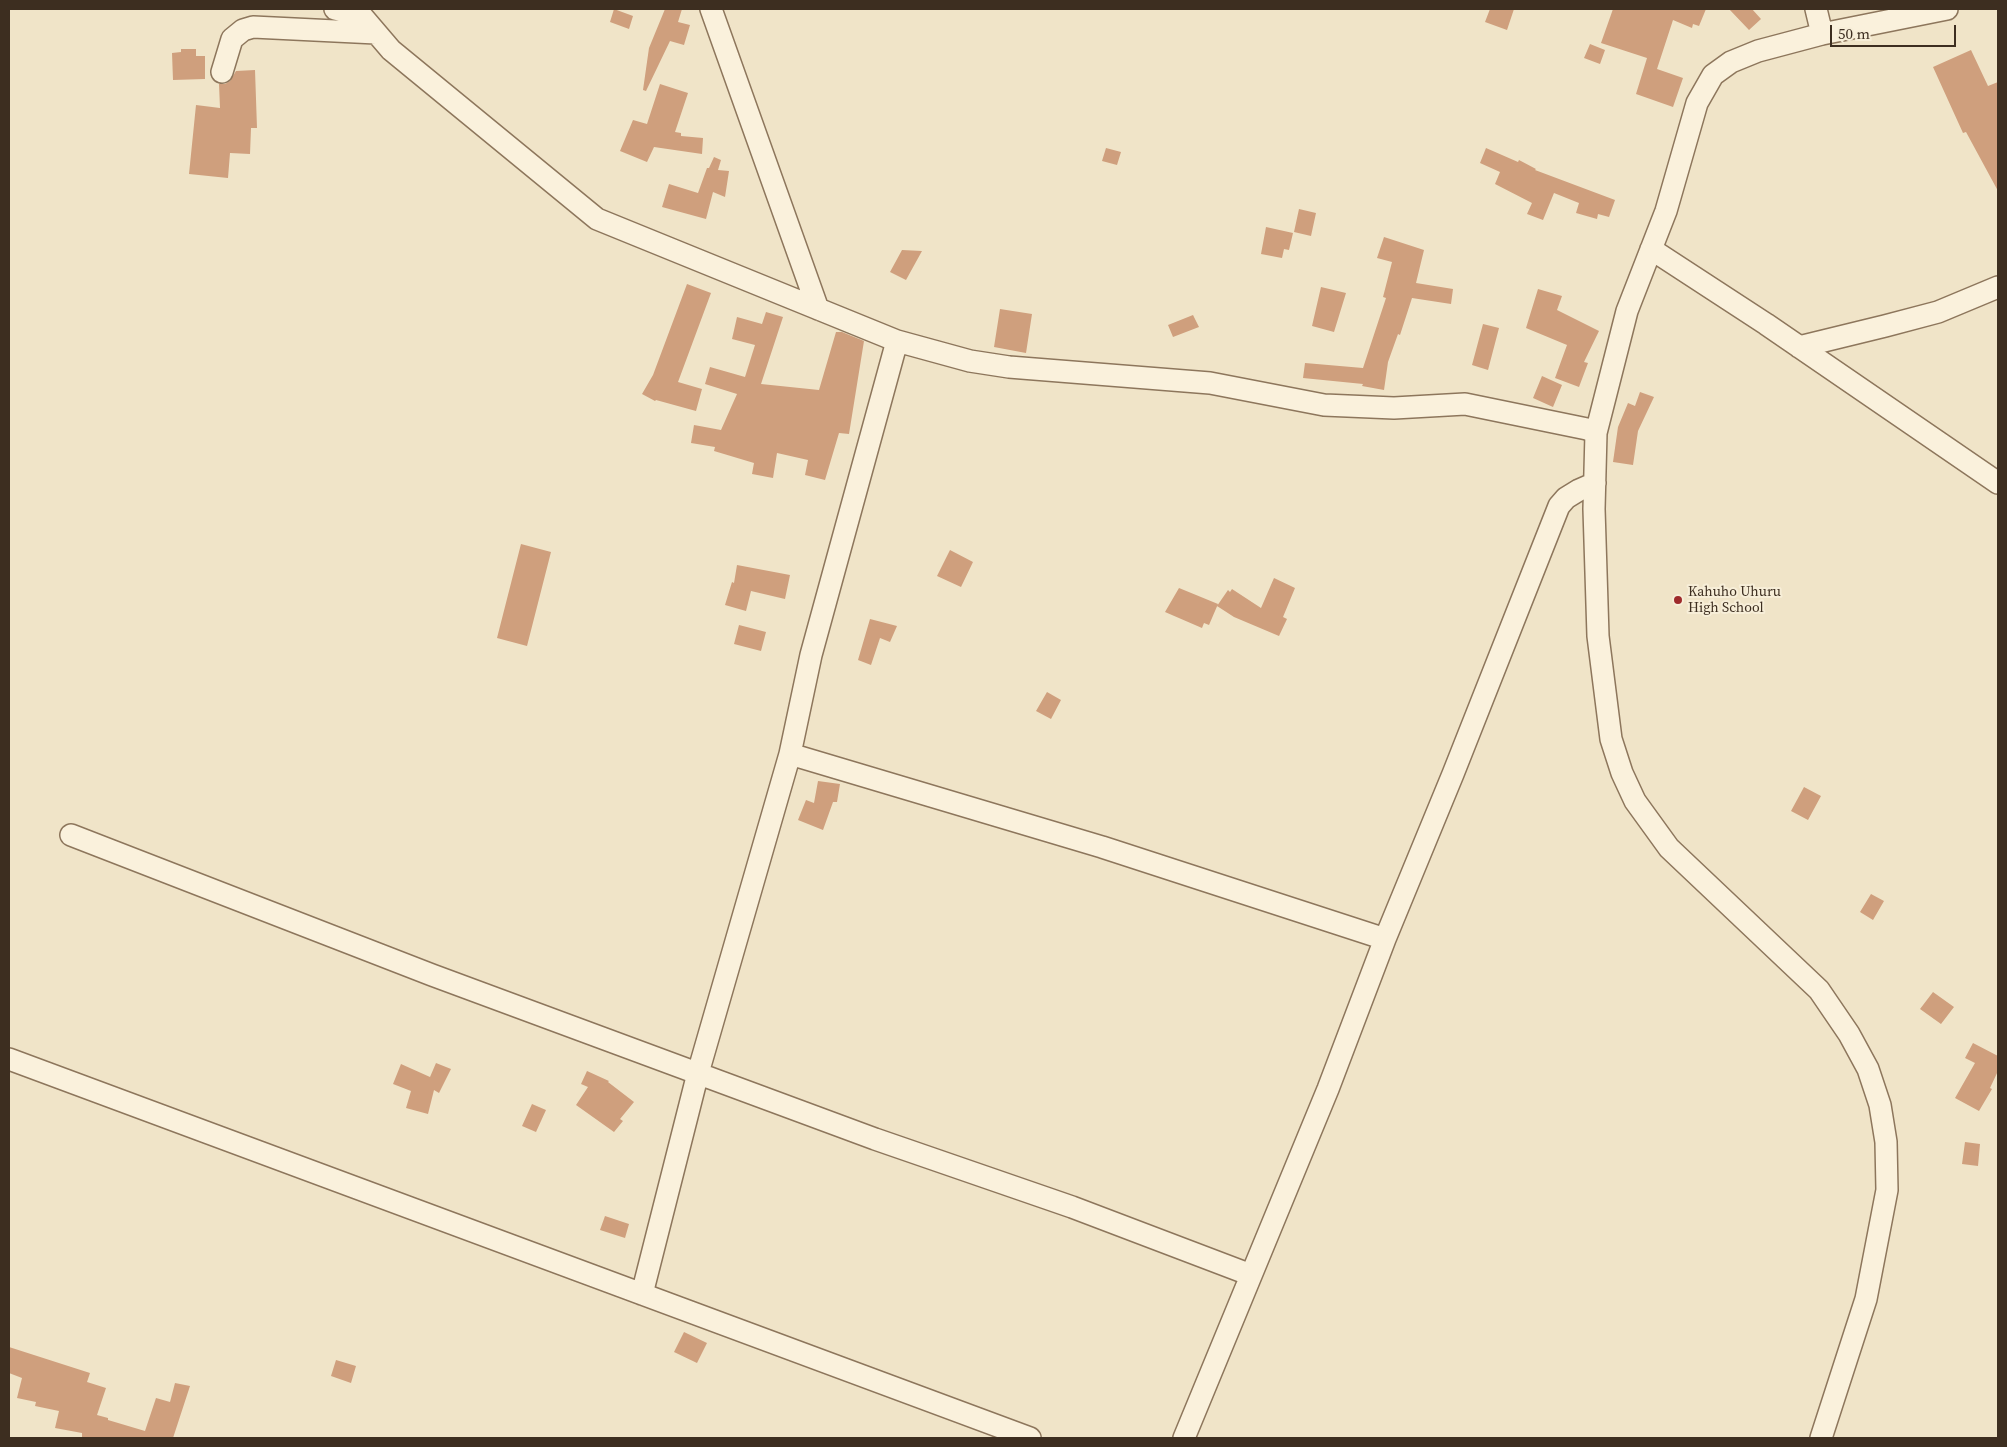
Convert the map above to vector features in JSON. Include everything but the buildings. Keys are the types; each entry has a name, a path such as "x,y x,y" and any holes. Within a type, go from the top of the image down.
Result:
{"street":[{"path":"335,9 359,12 391,50 597,219 897,341 970,361 1009,367 1210,383 1324,405 1394,408 1466,404 1550,421 1596,433"},
{"path":"711,9 818,309"},
{"path":"1816,9 1822,34"},
{"path":"1821,1438 1866,1299 1888,1190 1886,1142 1880,1105 1864,1060 1819,990 1669,848 1635,801 1622,773 1611,739 1598,636 1596,433 1627,311 1666,211 1697,103 1713,75 1731,62 1758,51 1822,34 1947,9"},
{"path":"222,72 232,39 243,30 253,27 376,33"},
{"path":"1651,249 1798,346 1998,483"},
{"path":"1798,346 1938,312 1998,287"},
{"path":"642,1294 698,1073 790,754 811,655 897,341"},
{"path":"1184,1438 1328,1088 1385,939 1560,506 1566,498 1595,483"},
{"path":"790,754 1102,847 1385,939"},
{"path":"71,835 432,975 875,1139 1072,1207 1251,1276"},
{"path":"9,1059 1030,1438"}],"place":[{"name":"Kahuho Uhuru High School","path":"1678,600"}]}
